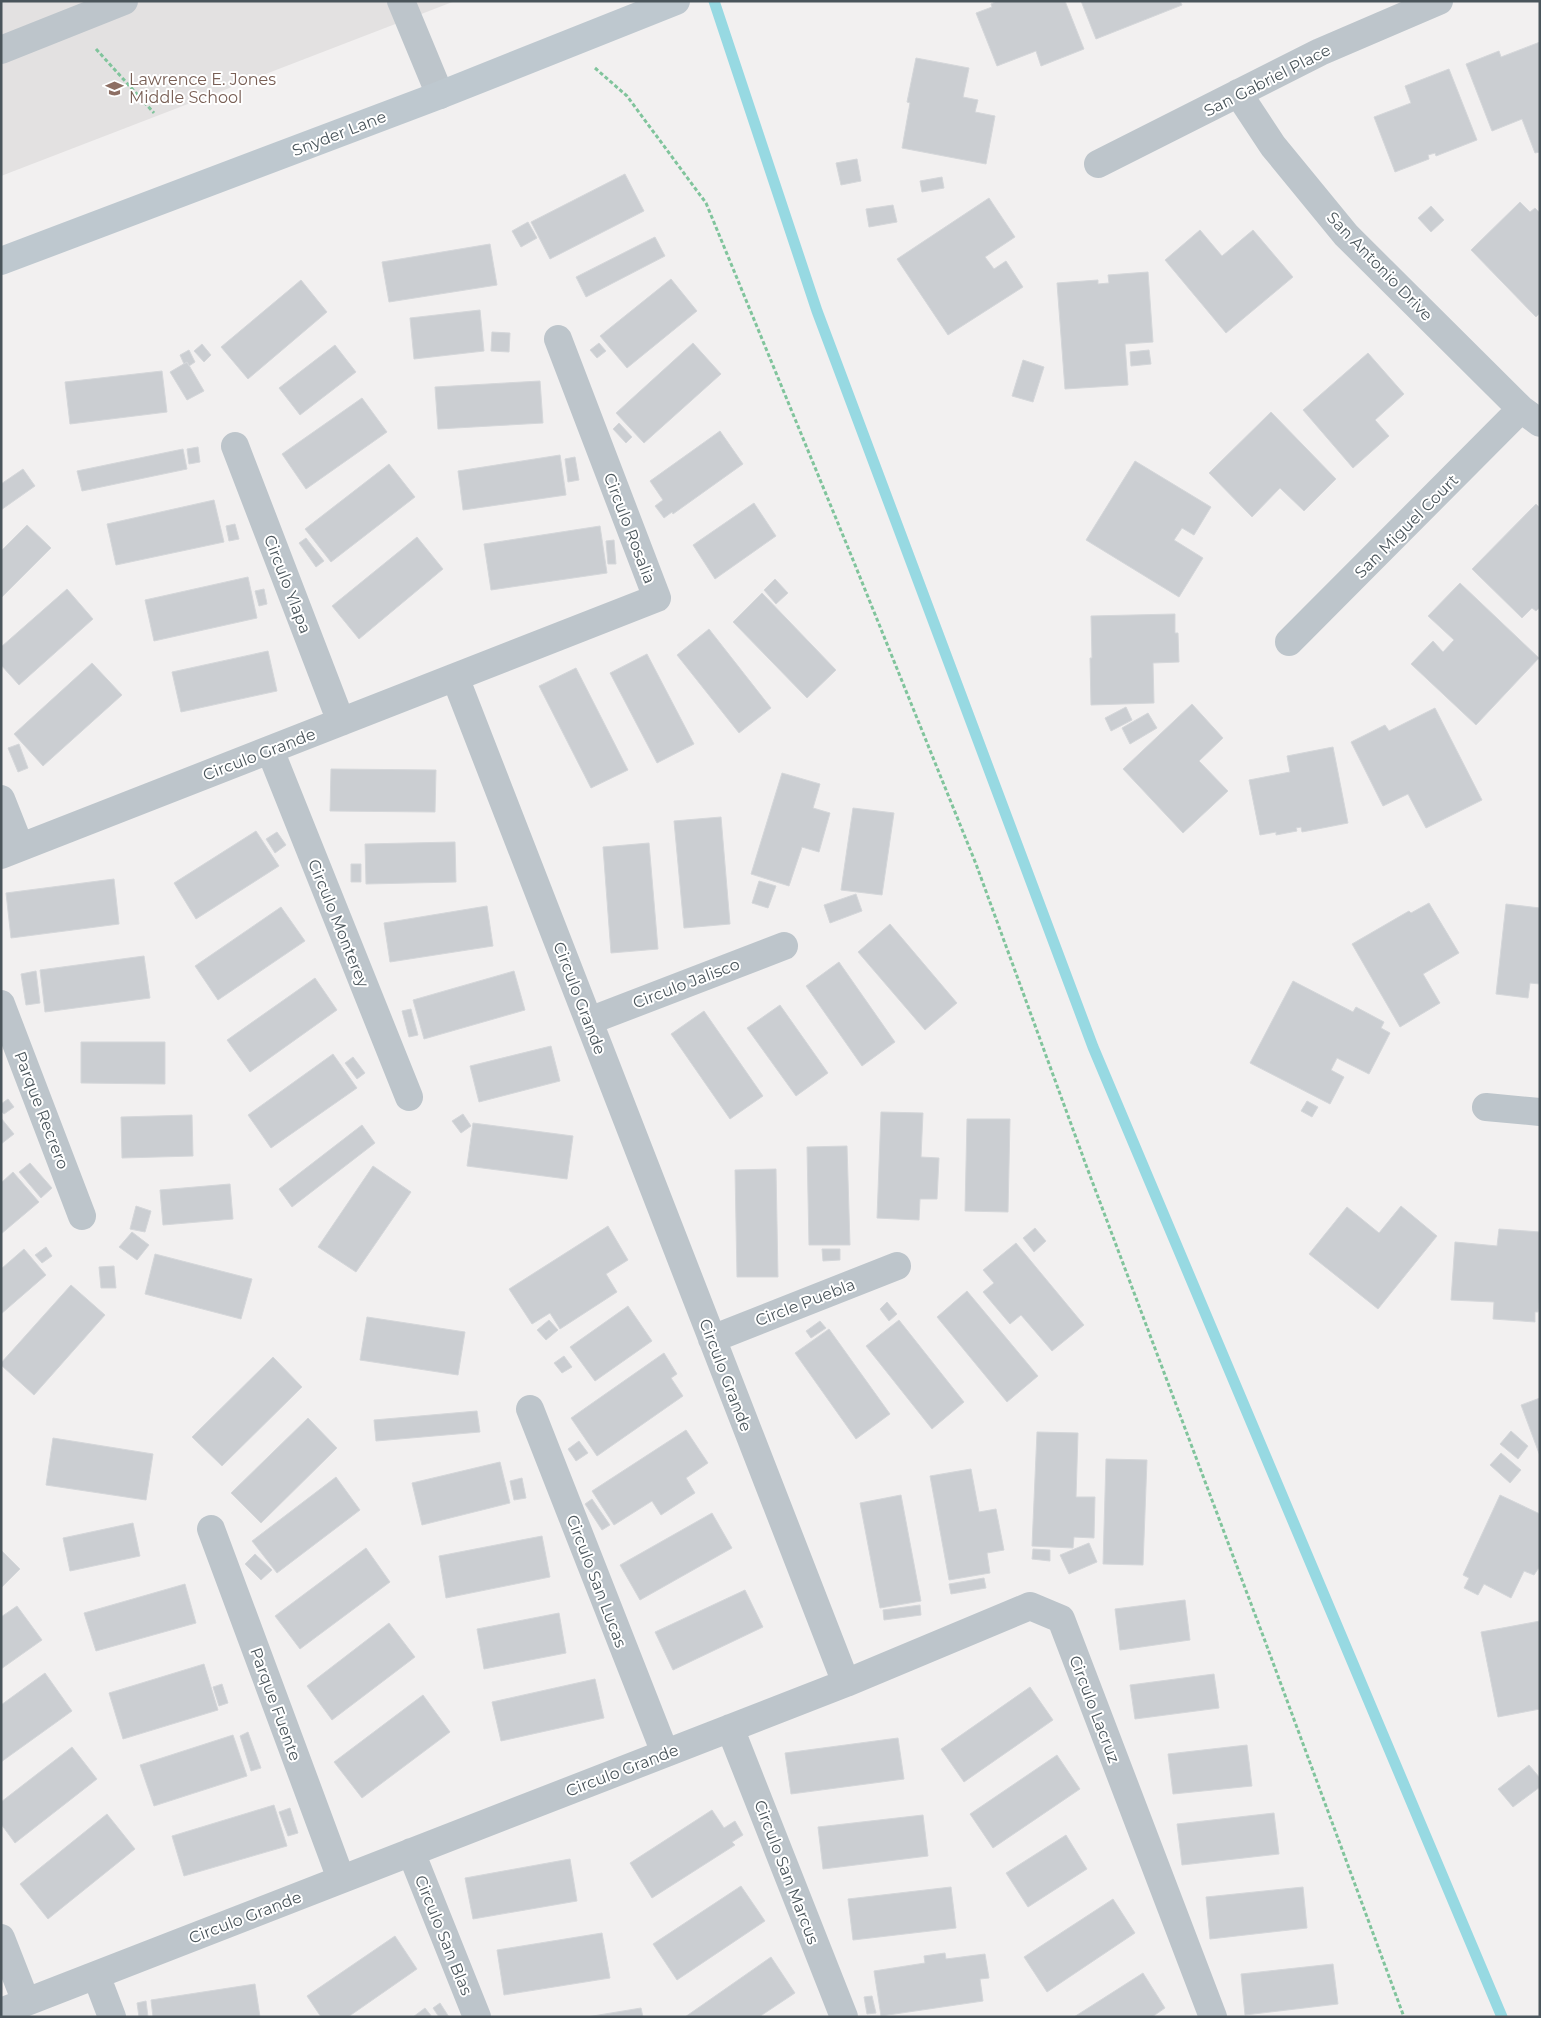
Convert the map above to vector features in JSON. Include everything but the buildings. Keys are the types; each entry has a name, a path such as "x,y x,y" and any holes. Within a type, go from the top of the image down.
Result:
{"street":[{"path":"1,50 124,1"},
{"path":"401,1 440,95"},
{"name":"Snyder Lane","path":"1,261 440,95 676,1"},
{"name":"San Gabriel Place","path":"1098,164 1320,52 1439,1"},
{"name":"San Antonio Drive","path":"1238,93 1273,146 1346,235 1530,416"},
{"name":"Circulo Rosalia","path":"455,677 657,598 558,339"},
{"name":"San Miguel Court","path":"1289,642 1530,416"},
{"name":"Circulo Ylapa","path":"235,446 341,722"},
{"name":"Circulo Grande","path":"1,2012 846,1683 455,677 11,851"},
{"name":"Circulo Monterey","path":"270,750 409,1097"},
{"path":"1,798 11,851"},
{"name":"Circulo Jalisco","path":"589,1021 784,946"},
{"name":"Parque Recrero","path":"1,1004 82,1216"},
{"path":"1486,1107 1540,1112"},
{"name":"Circle Puebla","path":"712,1339 897,1266"},
{"name":"Circulo San Lucas","path":"530,1409 665,1753"},
{"name":"Parque Fuente","path":"211,1528 342,1879"},
{"name":"Circulo Lacruz","path":"846,1683 1030,1606 1061,1619 1213,2017"},
{"name":"Circulo San Marcus","path":"730,1728 844,2017"},
{"name":"Circulo San Blas","path":"411,1852 478,2017"},
{"path":"1,1938 26,2002"},
{"path":"96,1975 112,2017"}],"path":[{"path":"92,45 154,113"},
{"path":"565,45 627,96 706,204 976,864 1086,1166 1404,2017"}],"shaded area":[{"name":"Lawrence E. Jones Middle School","path":"1,1 455,1 1,176"}],"waterway":[{"path":"714,1 817,311 1093,1047 1502,2017"}],"place":[{"name":"Lawrence E. Jones Middle School","path":"115,88"}]}
